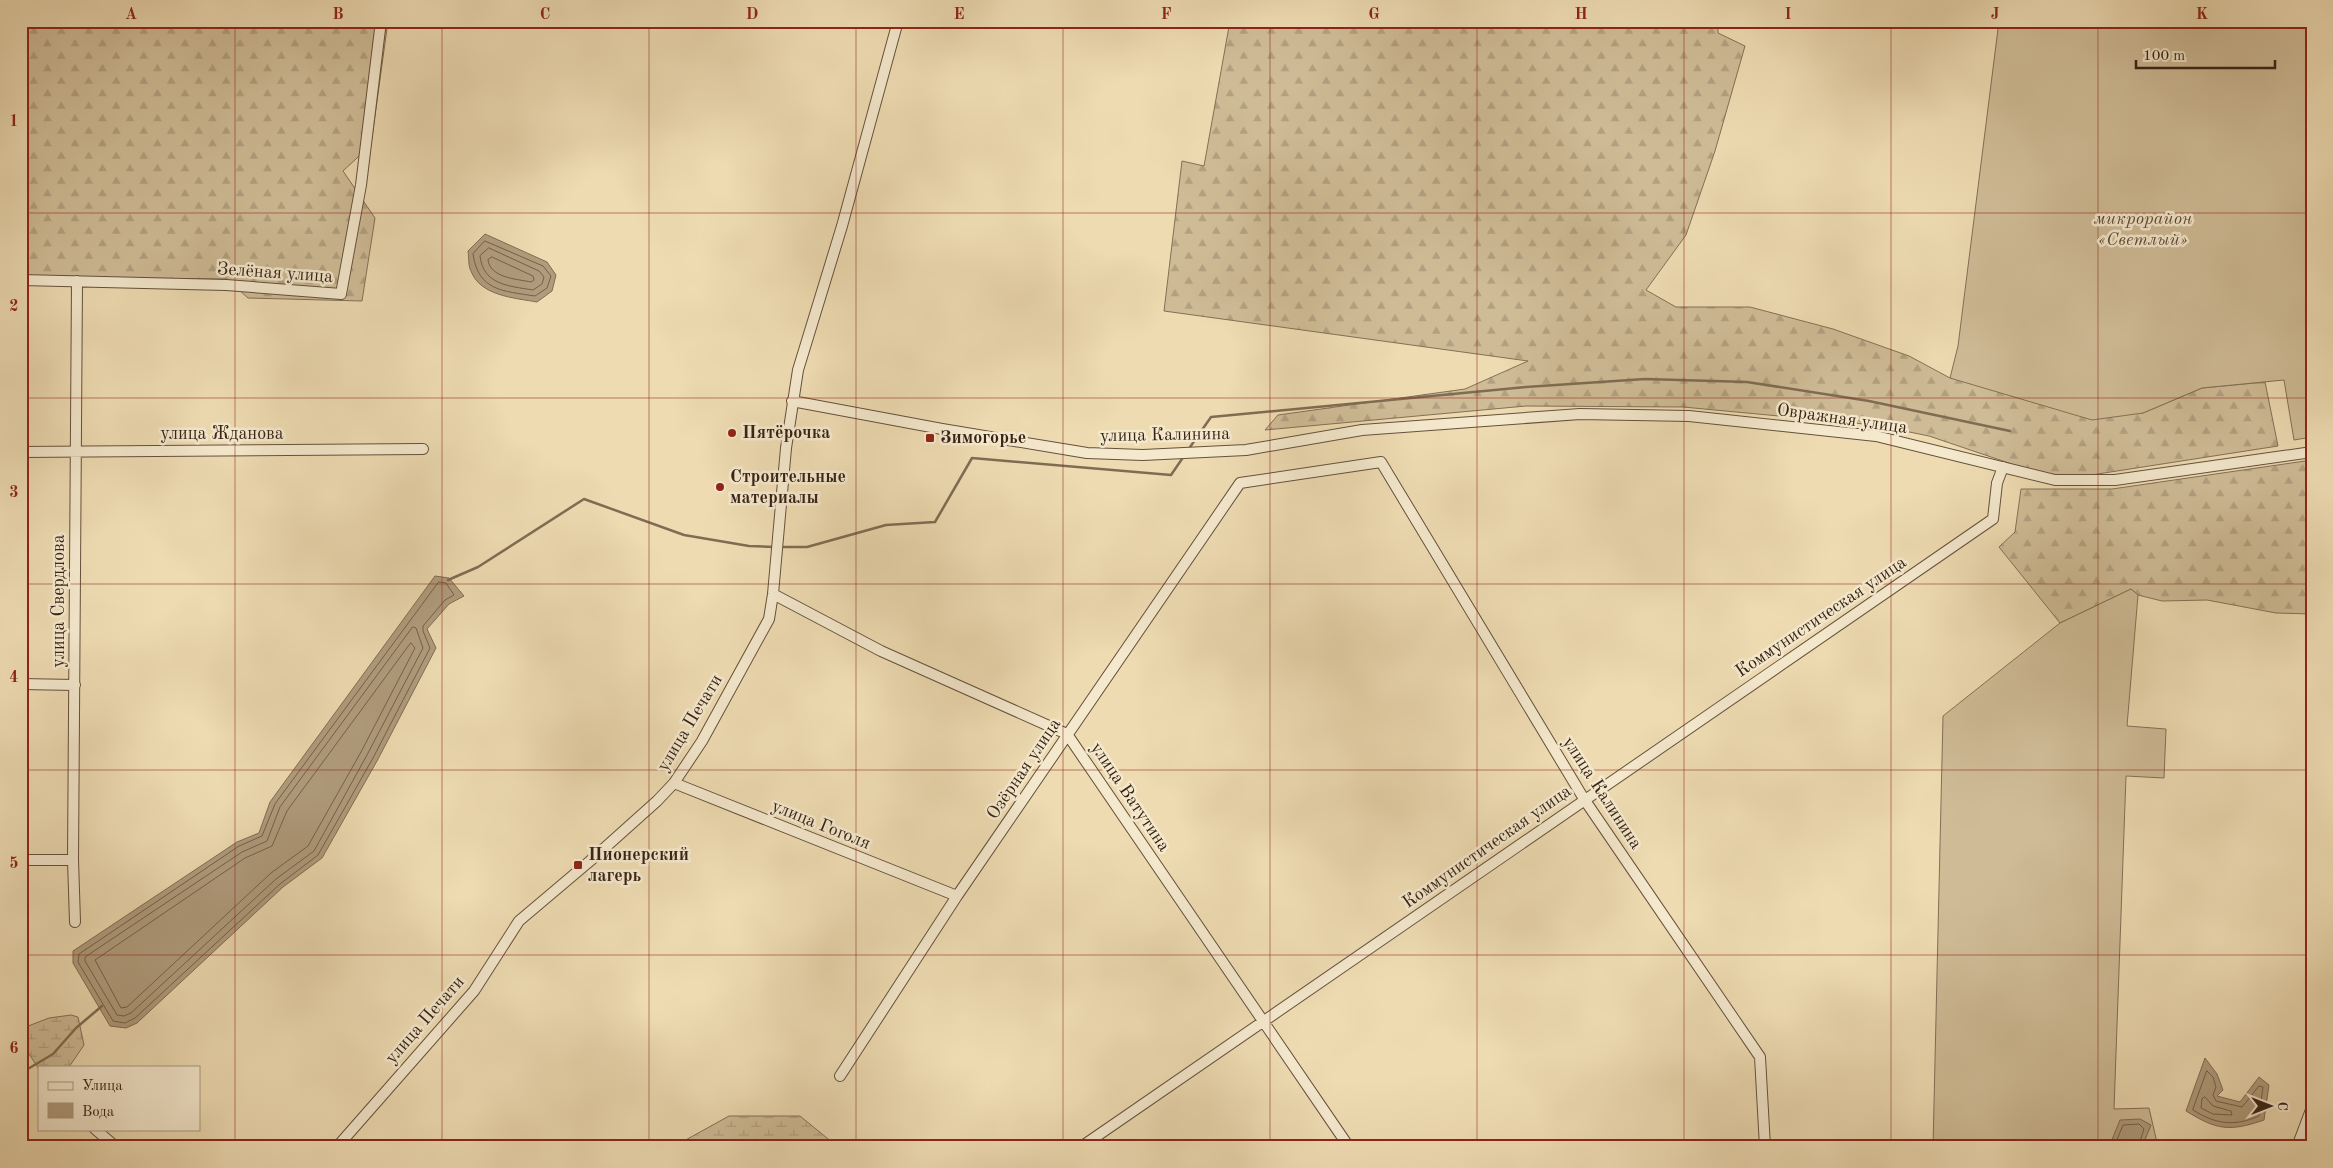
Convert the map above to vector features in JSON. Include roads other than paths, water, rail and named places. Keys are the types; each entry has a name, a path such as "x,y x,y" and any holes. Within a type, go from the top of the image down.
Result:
{"street":[{"name":"Зелёная улица","path":"21,280 226,285 341,294 361,185 381,21"},
{"name":"улица Печати","path":"337,1147 474,991 519,920 620,834 674,783 702,741 769,619 792,401 806,339 842,226 898,21"},
{"name":"улица Свердлова","path":"75,922 77,281"},
{"name":"улица Калинина","path":"792,401 942,429 1096,453 1143,455 1246,450 1362,430"},
{"name":"Овражная улица","path":"1362,430 1580,414 1689,416 1876,436 2056,480 2115,480 2312,452"},
{"name":"улица Жданова","path":"21,452 423,449"},
{"name":"улица Калинина","path":"1240,483 1381,462 1584,799 1760,1057 1764,1147"},
{"name":"Коммунистическая улица","path":"1080,1147 1993,519 1997,483 2003,467"},
{"name":"Озёрная улица","path":"840,1076 957,896 1240,483"},
{"name":"улица Ватутина","path":"773,594 880,651 1067,734 1349,1147"},
{"path":"21,684 75,685"},
{"name":"улица Гоголя","path":"674,783 957,896"},
{"path":"21,860 74,860"},
{"path":"2297,1147 2312,1107"},
{"path":"96,1130 116,1147"}],"water":[{"path":"485,234 547,262 556,275 552,291 537,302 509,297 490,291 482,286 470,269 468,251"},
{"path":"435,576 449,578 464,596 449,604 427,629 436,648 377,761 322,858 283,887 137,1023 126,1028 110,1026 73,963 73,951 237,842 259,833 270,802"},
{"path":"2205,1058 2217,1074 2223,1090 2217,1096 2240,1102 2259,1077 2269,1085 2264,1120 2241,1126 2223,1127 2206,1122 2186,1111"},
{"path":"2140,1119 2151,1125 2142,1147 2109,1147 2120,1120"}],"waterway":[{"path":"1188,450 1211,417 1526,387 1645,379 1747,382 1869,401 2010,431"},
{"path":"780,547 807,547 886,525 935,522 972,458 1171,475 1184,456"},
{"path":"448,580 478,567 584,499 684,535 749,546 774,547"},
{"path":"21,1073 53,1054 76,1028 102,1006"}],"place":[{"name":"Пятёрочка","path":"732,433"},
{"name":"Зимогорье","path":"930,438"},
{"name":"Строительные материалы","path":"720,487"},
{"name":"Пионерский лагерь","path":"578,865"}],"park label":[{"name":"микрорайон «Светлый»","path":"2143,229"}]}
